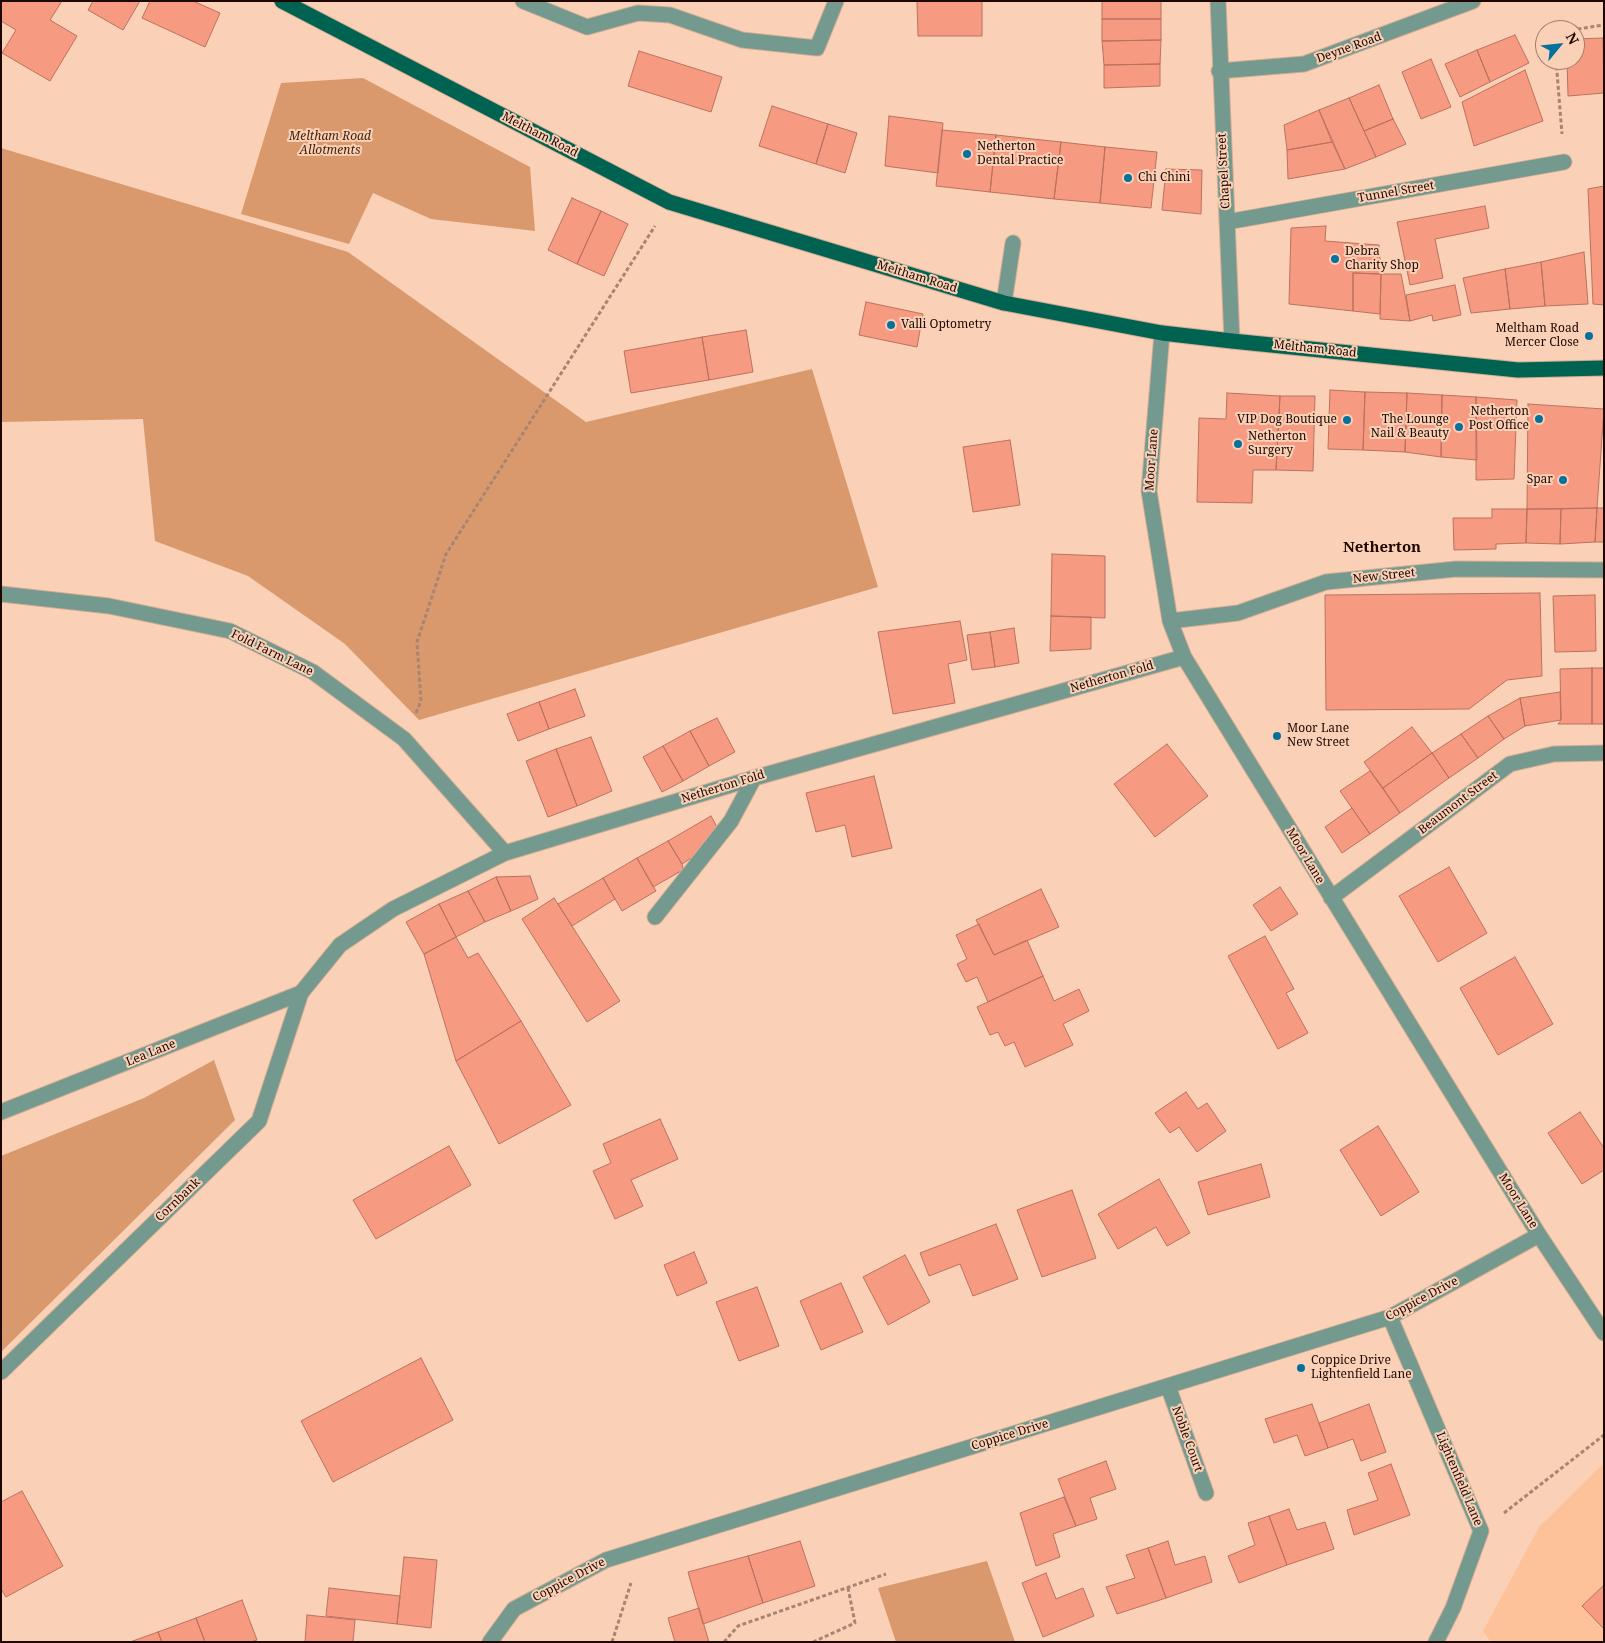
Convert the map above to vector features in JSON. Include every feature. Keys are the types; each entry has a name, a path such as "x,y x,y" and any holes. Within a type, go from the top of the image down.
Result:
{"main road":[{"name":"Meltham Road","path":"282,1 670,202 1004,303 1162,333 1232,341 1518,370 1604,368"}],"street":[{"path":"523,1 587,27 641,7 742,40 817,48 836,1"},
{"name":"Chapel Street","path":"1218,1 1219,71 1232,341"},
{"name":"Deyne Road","path":"1219,71 1304,64 1473,1"},
{"name":"Tunnel Street","path":"1227,222 1564,162"},
{"path":"1004,303 1013,243"},
{"name":"Moor Lane","path":"1162,333 1149,491 1170,621 1184,657 1330,898 1539,1235 1604,1333"},
{"name":"New Street","path":"1170,621 1238,613 1326,582 1456,569 1604,570"},
{"name":"Fold Farm Lane","path":"1,594 109,606 230,632 312,672 404,738 504,853"},
{"name":"Netherton Fold","path":"301,993 340,945 393,909 504,853 754,778 1184,657"},
{"name":"Beaumont Street","path":"1330,898 1510,764 1554,754 1604,753"},
{"path":"655,917 731,821 754,778"},
{"name":"Lea Lane","path":"1,1112 301,993"},
{"name":"Cornbank","path":"1,1372 259,1121 301,993"},
{"name":"Coppice Drive","path":"490,1642 514,1609 606,1560 1390,1318 1539,1235"},
{"name":"Lightenfield Lane","path":"1390,1318 1481,1531 1453,1608 1436,1642"},
{"name":"Noble Court","path":"1168,1386 1206,1492"}],"path":[{"path":"1585,28 1604,25"},
{"path":"1557,70 1564,162"},
{"path":"404,738 421,702 417,642 446,554 670,202"},
{"path":"1481,1531 1604,1435"},
{"path":"612,1642 641,1549"},
{"path":"724,1642 738,1626 886,1574"},
{"path":"812,1642 855,1622 848,1588"}],"shaded area":[{"path":"1604,1463 1604,1642 1491,1642 1483,1631 1539,1527"}],"green space":[{"name":"Meltham Road Allotments","path":"363,78 530,167 535,231 431,219 373,193 349,244 241,214 281,83"},
{"path":"1,148 348,252 586,422 812,369 878,587 419,720 345,644 248,576 155,541 143,419 1,422"},
{"path":"214,1060 235,1120 1,1352 1,1156 144,1098"},
{"path":"987,1561 1015,1642 896,1642 878,1588"}],"building":[{"path":"1,1 62,1 50,20 77,36 50,81 2,53 16,30 1,21"},
{"path":"93,1 140,1 123,30 88,10"},
{"path":"150,1 193,1 220,13 205,47 142,18"},
{"path":"917,1 982,1 982,36 918,36"},
{"path":"1102,1 1161,1 1161,19 1102,19"},
{"path":"1102,19 1161,19 1161,40 1102,41"},
{"path":"1515,35 1529,63 1490,82 1477,50"},
{"path":"1603,38 1604,93 1568,96 1567,70 1585,70 1585,39"},
{"path":"1161,40 1160,64 1104,65 1102,41"},
{"path":"1477,50 1490,82 1460,97 1445,64"},
{"path":"639,51 722,77 711,112 628,86"},
{"path":"1431,59 1451,107 1421,119 1402,72"},
{"path":"1160,64 1160,86 1104,88 1104,65"},
{"path":"1525,70 1543,121 1474,146 1462,102"},
{"path":"1379,85 1393,119 1364,131 1349,98"},
{"path":"1349,98 1376,157 1345,169 1319,110"},
{"path":"772,106 828,124 816,164 759,146"},
{"path":"1319,110 1332,142 1287,150 1284,125"},
{"path":"889,116 943,123 938,173 885,166"},
{"path":"1393,119 1406,144 1376,157 1364,131"},
{"path":"828,124 857,133 845,173 816,164"},
{"name":"Netherton Dental Practice","path":"942,130 996,135 990,192 936,186"},
{"path":"996,135 1061,142 1054,199 990,192"},
{"path":"1061,142 1105,147 1100,203 1054,199"},
{"path":"1332,142 1345,169 1288,179 1287,150"},
{"name":"Chi Chini","path":"1105,147 1157,152 1151,208 1100,203"},
{"path":"1166,169 1202,170 1201,214 1162,210"},
{"path":"1604,186 1604,305 1593,304 1588,189"},
{"path":"572,198 601,211 577,264 548,250"},
{"path":"1485,206 1489,228 1435,239 1443,278 1410,285 1397,222"},
{"path":"601,211 628,224 604,276 577,264"},
{"name":"Debra Charity Shop","path":"1326,226 1325,241 1379,245 1381,274 1353,273 1353,311 1289,304 1291,228"},
{"path":"1584,252 1588,304 1545,306 1541,262"},
{"path":"1541,262 1545,306 1510,309 1505,269"},
{"path":"1505,269 1510,309 1471,313 1463,278"},
{"path":"1353,273 1381,274 1380,314 1353,311"},
{"path":"1381,274 1401,274 1410,321 1380,319"},
{"path":"1455,285 1461,315 1433,321 1432,315 1410,321 1406,295"},
{"name":"Valli Optometry","path":"866,302 923,314 917,347 859,335"},
{"path":"746,330 753,372 709,380 702,337"},
{"path":"702,337 709,380 631,393 624,351"},
{"name":"VIP Dog Boutique","path":"1330,390 1365,392 1363,450 1328,449"},
{"path":"1365,392 1407,393 1405,452 1363,450"},
{"name":"Netherton Surgery","path":"1227,393 1280,396 1276,470 1253,470 1252,503 1197,502 1199,418 1226,419"},
{"path":"1407,393 1442,395 1441,457 1405,452"},
{"name":"The Lounge Nail & Beauty","path":"1442,395 1476,397 1477,460 1441,457"},
{"path":"1280,396 1315,396 1313,471 1276,470"},
{"path":"1476,397 1517,400 1514,479 1476,480"},
{"name":"Spar","path":"1528,404 1604,409 1597,508 1527,509"},
{"path":"1010,440 1020,505 973,512 963,447"},
{"path":"1597,508 1595,542 1560,544 1561,509"},
{"path":"1597,508 1604,508 1604,542 1595,542"},
{"path":"1492,509 1527,509 1526,543 1496,544 1496,549 1454,550 1453,518 1492,518"},
{"path":"1527,509 1561,509 1560,544 1526,543"},
{"path":"1052,554 1105,556 1105,618 1051,616"},
{"path":"1540,593 1542,676 1507,680 1469,709 1326,710 1325,595"},
{"path":"1595,595 1596,651 1555,652 1553,596"},
{"path":"1051,616 1091,617 1091,649 1050,651"},
{"path":"960,621 967,660 948,664 955,703 893,714 878,632"},
{"path":"1014,628 1019,663 995,667 990,632"},
{"path":"990,632 995,667 972,670 967,635"},
{"path":"1592,668 1604,668 1604,724 1592,724"},
{"path":"1592,668 1592,724 1558,724 1561,720 1560,669"},
{"path":"575,689 585,716 549,729 539,702"},
{"path":"1560,692 1561,720 1525,726 1520,698"},
{"path":"1520,698 1525,726 1504,739 1488,716"},
{"path":"539,702 549,729 518,741 507,714"},
{"path":"1488,716 1504,739 1478,758 1461,734"},
{"path":"717,718 735,752 709,766 690,731"},
{"path":"1412,727 1432,753 1383,788 1364,762"},
{"path":"690,731 709,766 683,781 663,746"},
{"path":"1461,734 1478,758 1449,778 1432,753"},
{"path":"591,737 612,791 577,806 556,749"},
{"path":"1167,744 1208,796 1155,837 1114,784"},
{"path":"663,746 683,781 662,792 643,757"},
{"path":"556,749 577,806 548,817 526,761"},
{"path":"1432,753 1449,778 1400,813 1383,788"},
{"path":"1370,771 1400,813 1370,834 1340,791"},
{"path":"874,776 892,848 852,857 845,825 816,832 806,793"},
{"path":"1352,808 1370,834 1342,853 1325,827"},
{"path":"711,816 718,829 699,853 682,864 668,841"},
{"path":"668,841 682,864 683,870 653,887 637,858"},
{"path":"637,858 656,891 622,911 603,878"},
{"path":"1449,867 1487,933 1438,962 1399,896"},
{"path":"530,876 538,899 511,911 496,877"},
{"path":"496,877 511,911 485,922 468,891"},
{"path":"603,878 615,899 572,926 558,904"},
{"path":"1280,887 1298,914 1271,931 1253,905"},
{"path":"1041,889 1059,927 994,955 976,920"},
{"path":"468,891 485,922 456,937 439,904"},
{"path":"554,898 620,1001 587,1022 522,919"},
{"path":"439,904 456,937 424,954 406,922"},
{"path":"979,924 994,955 1027,940 1043,976 988,1002 977,977 966,982 957,964 967,959 956,935"},
{"path":"1265,936 1294,989 1286,993 1308,1033 1278,1049 1228,956"},
{"path":"456,937 468,958 478,953 521,1021 456,1061 424,954"},
{"path":"1515,957 1553,1024 1498,1055 1460,988"},
{"path":"1043,976 1054,1001 1079,989 1089,1011 1063,1024 1073,1045 1025,1067 1014,1042 1005,1046 998,1032 990,1035 977,1007"},
{"path":"521,1021 571,1105 499,1144 456,1061"},
{"path":"1186,1092 1198,1109 1207,1103 1226,1131 1197,1152 1179,1127 1170,1133 1155,1113"},
{"path":"1580,1112 1604,1148 1604,1170 1582,1184 1548,1133"},
{"path":"660,1119 678,1159 631,1180 643,1206 615,1219 593,1171 611,1163 603,1144"},
{"path":"1378,1126 1419,1192 1381,1216 1340,1150"},
{"path":"449,1146 471,1185 376,1239 353,1200"},
{"path":"1261,1164 1270,1197 1208,1215 1198,1182"},
{"path":"1159,1179 1190,1233 1167,1246 1156,1227 1118,1249 1098,1214"},
{"path":"1072,1190 1096,1258 1042,1277 1017,1210"},
{"path":"996,1224 1018,1279 973,1296 960,1264 929,1276 920,1253"},
{"path":"694,1252 707,1283 677,1296 664,1265"},
{"path":"905,1255 930,1302 888,1325 863,1277"},
{"path":"841,1283 863,1332 821,1350 800,1301"},
{"path":"757,1287 779,1346 739,1361 716,1302"},
{"path":"421,1358 453,1420 333,1482 301,1421"},
{"path":"1312,1404 1328,1448 1305,1456 1297,1435 1274,1443 1265,1419"},
{"path":"1369,1404 1386,1452 1361,1461 1353,1439 1328,1448 1319,1423"},
{"path":"1106,1461 1116,1489 1090,1498 1097,1519 1076,1526 1058,1479"},
{"path":"1391,1464 1410,1515 1354,1535 1347,1510 1378,1500 1368,1473"},
{"path":"22,1491 63,1566 6,1597 1,1589 1,1502"},
{"path":"1064,1497 1076,1526 1053,1534 1060,1557 1036,1566 1020,1513"},
{"path":"1289,1509 1297,1530 1325,1522 1334,1549 1287,1565 1269,1516"},
{"path":"1269,1516 1287,1565 1239,1583 1228,1556 1255,1545 1248,1523"},
{"path":"800,1541 815,1586 763,1603 748,1556"},
{"path":"1168,1541 1175,1565 1205,1556 1212,1582 1166,1598 1148,1548"},
{"path":"1148,1548 1166,1598 1117,1614 1106,1587 1135,1578 1126,1555"},
{"path":"748,1556 763,1603 703,1624 688,1572"},
{"path":"404,1557 437,1560 431,1628 397,1624"},
{"path":"1046,1573 1056,1599 1083,1588 1094,1616 1043,1637 1022,1583"},
{"path":"1604,1585 1604,1629 1582,1606"},
{"path":"329,1588 400,1596 397,1624 326,1616"},
{"path":"242,1600 257,1640 251,1642 205,1642 196,1618"},
{"path":"699,1608 709,1642 675,1642 668,1618"},
{"path":"307,1615 355,1620 353,1642 305,1642"},
{"path":"196,1618 205,1642 162,1642 158,1632"},
{"path":"158,1632 162,1642 130,1642"}],"place":[{"name":"Netherton Dental Practice","path":"967,154"},
{"name":"Chi Chini","path":"1128,178"},
{"name":"Debra Charity Shop","path":"1335,259"},
{"name":"Valli Optometry","path":"891,325"},
{"name":"Meltham Road Mercer Close","path":"1589,336"},
{"name":"Netherton Post Office","path":"1539,419"},
{"name":"VIP Dog Boutique","path":"1347,420"},
{"name":"The Lounge Nail & Beauty","path":"1459,427"},
{"name":"Netherton Surgery","path":"1238,444"},
{"name":"Spar","path":"1563,480"},
{"name":"Moor Lane New Street","path":"1277,736"},
{"name":"Coppice Drive Lightenfield Lane","path":"1301,1368"}],"district":[{"name":"Netherton","path":"1382,548"}]}
